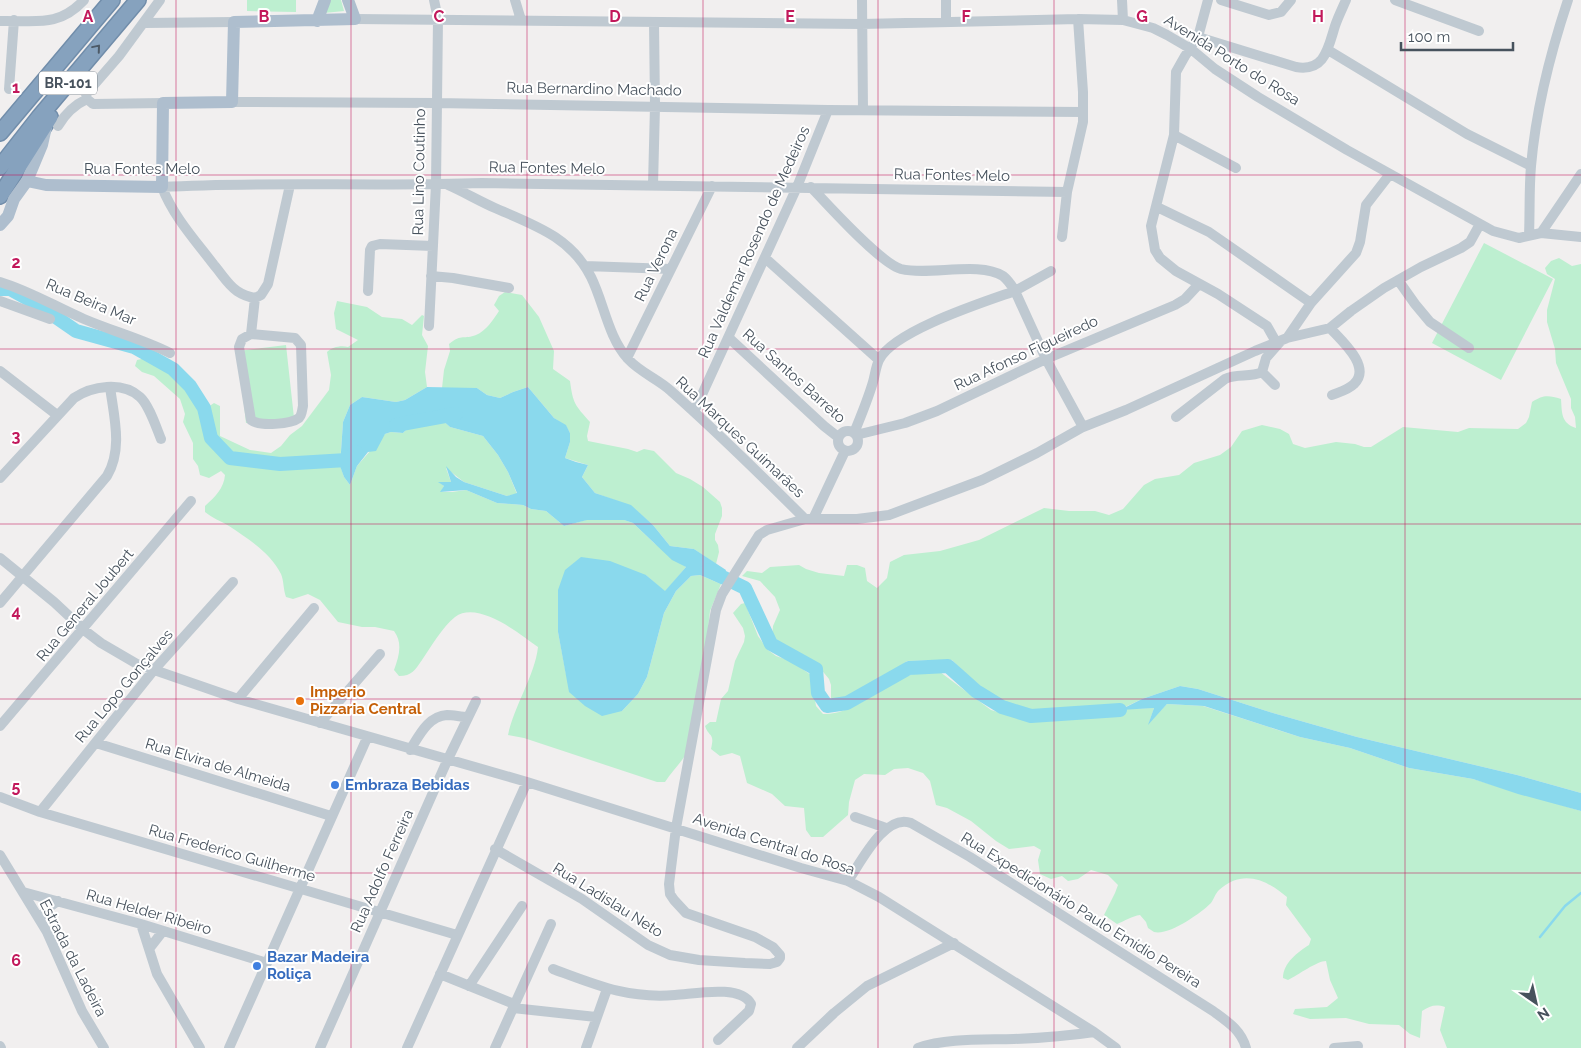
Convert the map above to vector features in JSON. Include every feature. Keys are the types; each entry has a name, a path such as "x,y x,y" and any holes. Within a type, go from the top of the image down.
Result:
{"highway":[{"path":"0,121 36,83 105,0"},
{"name":"BR-101","path":"0,133 112,0"},
{"name":"BR-101","path":"0,167 138,0"},
{"path":"0,196 52,124 67,84"}],"main road":[{"path":"317,21 325,0"},
{"path":"348,0 355,19"},
{"name":"Avenida Porto do Rosa","path":"234,22 355,19"},
{"path":"232,102 234,22"},
{"name":"Rua Bernardino Machado","path":"163,103 232,102"},
{"path":"162,187 163,103"},
{"path":"0,225 8,216 14,199 27,181 52,124"},
{"name":"Rua Fontes Melo","path":"27,181 46,186 162,187"}],"street":[{"path":"0,21 48,21 60,18 74,10 84,0"},
{"path":"52,124 78,103 87,99 86,94 117,59 160,0"},
{"name":"Rua Lino Coutinho","path":"429,326 436,184 438,19 434,0"},
{"path":"516,0 520,20"},
{"path":"862,0 863,110"},
{"path":"946,0 946,21"},
{"path":"1122,0 1123,20"},
{"path":"1208,0 1198,37 1176,72 1174,135 1151,226 1155,250 1160,258 1176,271 1267,326 1282,340"},
{"path":"1220,0 1269,15 1281,12 1291,0"},
{"path":"1198,37 1274,62 1304,69 1317,64 1323,59 1346,0"},
{"path":"1395,0 1479,31"},
{"path":"1529,235 1531,166 1540,104 1547,68 1568,0"},
{"name":"Avenida Porto do Rosa","path":"355,19 861,24 946,21 1123,20 1153,28 1167,35 1191,49 1215,69 1258,97 1480,224 1504,235 1519,238 1541,233 1581,237"},
{"path":"1062,236 1068,192 1083,122 1078,19"},
{"path":"9,89 14,20"},
{"name":"Avenida Porto do Rosa","path":"145,23 234,22"},
{"path":"653,185 655,106 654,23"},
{"path":"1328,50 1467,134 1531,166"},
{"name":"Rua Bernardino Machado","path":"87,99 93,104 163,103"},
{"name":"Rua Bernardino Machado","path":"232,102 436,102 828,110 1083,112"},
{"name":"Rua Valdemar Rosendo de Medeiros","path":"694,412 797,187 828,110"},
{"path":"1174,135 1236,168"},
{"path":"1176,417 1230,376 1255,376 1262,372 1266,358 1311,303 1356,253 1360,242 1366,204 1390,174"},
{"path":"1541,233 1581,174"},
{"name":"Rua Fontes Melo","path":"162,187 236,184 482,183 1068,192"},
{"name":"Rua Marques Guimarães","path":"446,184 550,232 567,245 585,266 616,341 627,358 642,372 669,389 809,519"},
{"path":"162,187 167,201 188,232 228,282 246,296 255,298 261,295 268,284 290,185"},
{"name":"Rua Verona","path":"627,358 712,186"},
{"path":"811,187 884,260 896,266 920,271 966,270 993,272 1004,277 1015,291 1046,358 1082,427"},
{"path":"1157,207 1209,232 1311,303"},
{"path":"845,451 809,519 857,519 889,515 982,480 1037,453 1082,427 1126,410 1282,340 1330,328 1351,311 1398,280 1470,242 1480,224"},
{"path":"368,291 370,250 372,246 380,244 432,246"},
{"path":"765,258 879,360"},
{"path":"585,266 672,269"},
{"path":"855,434 845,431 838,437 838,446 850,452 858,445 855,434 879,360 884,353 921,328 952,314 1015,291 1051,271"},
{"path":"431,276 509,288"},
{"path":"1398,280 1430,322 1469,348"},
{"name":"Rua Beira Mar","path":"0,282 28,292 83,319 144,340 170,353"},
{"name":"Rua Afonso Figueiredo","path":"855,434 905,423 937,411 1046,358 1175,305 1185,299 1199,284"},
{"path":"251,334 255,298"},
{"path":"0,301 50,318"},
{"path":"1330,328 1356,359 1360,369 1359,376 1354,384 1332,395"},
{"path":"251,334 295,338 301,345 303,406 302,414 298,418 269,425 256,424 251,420 239,347 242,339 251,334"},
{"name":"Rua Santos Barreto","path":"729,338 838,437"},
{"path":"0,371 57,415"},
{"path":"1262,372 1275,385"},
{"path":"0,603 108,476 113,466 117,440 110,387"},
{"path":"0,478 74,398 81,393 94,389 121,388 140,397 161,439"},
{"name":"Rua General Joubert","path":"0,726 84,630 191,502"},
{"name":"Rua Marques Guimarães","path":"676,828 719,599 759,535 767,530 809,519"},
{"name":"Avenida Central do Rosa","path":"0,558 84,630 120,655 154,671 320,724 527,782 801,868 848,880 954,943 1116,1048"},
{"name":"Rua Lopo Gonçalves","path":"40,812 154,671 233,582"},
{"path":"238,699 314,608"},
{"path":"320,724 380,654"},
{"name":"Rua Adolfo Ferreira","path":"320,1048 447,761 476,701"},
{"path":"410,750 422,731 432,720 446,715 468,718"},
{"path":"229,1048 367,738"},
{"name":"Rua Elvira de Almeida","path":"96,743 331,816"},
{"path":"407,1048 495,849 527,782"},
{"name":"Rua Frederico Guilherme","path":"0,797 40,812 457,935"},
{"path":"848,880 886,828 855,817"},
{"name":"Rua Expedicionário Paulo Emídio Pereira","path":"886,828 907,821 970,857 1213,1011 1236,1028 1244,1039 1246,1048"},
{"name":"Rua Ladislau Neto","path":"495,849 582,898 648,945 670,955 699,960 770,964 777,962 780,955 773,947 755,937 686,913 674,900 670,894 669,884 676,828"},
{"name":"Estrada da Ladeira","path":"0,855 47,932 82,1011 104,1048"},
{"name":"Rua Helder Ribeiro","path":"23,892 141,924 267,963"},
{"path":"39,919 48,908 58,901"},
{"path":"470,986 522,906"},
{"path":"141,924 157,974 200,1048"},
{"path":"495,1048 551,924"},
{"path":"149,949 163,931"},
{"path":"797,1048 834,1013 867,986 954,943"},
{"path":"553,969 607,989 632,994 658,996 726,992 744,996 751,1004 749,1011 718,1040"},
{"path":"440,974 514,1006 596,1016"},
{"path":"586,1048 607,989"},
{"path":"918,1048 929,1044 1037,1038 1094,1032"},
{"path":"1334,1048 1358,1046"}],"green space":[{"path":"247,0 296,0 296,12 247,11"},
{"path":"330,0 341,0 344,11 324,13"},
{"path":"1484,243 1553,279 1501,380 1432,343"},
{"path":"1559,258 1572,266 1581,264 1581,793 1517,775 1357,737 1198,689 1180,686 1142,699 1121,709 1154,708 1149,723 1167,704 1203,706 1300,737 1350,748 1409,768 1473,779 1581,811 1581,1048 1447,1048 1440,1030 1445,1007 1438,1006 1422,1011 1420,1038 1410,1034 1399,1025 1369,1024 1346,1018 1310,1019 1293,1014 1295,1009 1327,1007 1338,998 1330,980 1326,961 1288,980 1283,978 1288,963 1309,945 1311,939 1286,905 1287,897 1271,885 1254,879 1236,880 1219,890 1211,903 1200,912 1168,931 1153,932 1148,928 1140,915 1117,924 1104,915 1118,885 1108,875 1091,870 1078,879 1068,881 1062,876 1051,879 1040,874 1038,860 1041,850 1034,846 1009,849 971,821 947,808 936,805 930,781 923,773 908,768 894,769 885,775 864,774 855,780 849,802 848,815 823,837 811,837 806,830 804,808 785,806 772,794 747,783 740,756 732,753 720,756 711,749 712,737 705,726 710,722 716,722 721,699 728,691 735,661 744,642 743,628 733,613 741,604 745,603 758,636 768,650 776,656 791,661 811,675 816,706 823,714 843,711 898,680 936,669 991,710 1025,720 1104,716 1119,710 1111,705 1058,709 1023,709 996,698 969,677 952,660 907,661 850,699 836,700 831,698 829,679 815,662 796,654 772,637 773,626 780,610 775,597 760,581 742,576 747,571 762,573 770,567 799,565 819,573 844,576 847,565 857,565 865,568 867,581 877,588 887,578 890,562 904,555 940,551 979,540 1044,508 1069,511 1095,511 1109,515 1123,509 1144,485 1155,479 1179,475 1194,463 1220,455 1231,447 1242,431 1262,425 1280,429 1289,434 1293,444 1305,448 1336,442 1371,447 1403,427 1458,432 1469,428 1518,429 1526,423 1532,402 1549,396 1561,399 1563,417 1567,423 1576,428 1575,417 1571,408 1571,399 1556,363 1555,349 1547,322 1547,310 1555,279 1547,274 1545,268 1551,261"},
{"path":"505,292 522,295 539,317 554,351 553,369 570,381 572,395 576,404 590,422 587,436 588,441 637,452 644,449 654,451 676,473 703,487 720,502 722,516 715,534 719,552 716,564 694,549 670,546 653,525 631,506 595,493 582,477 588,465 565,458 570,442 570,433 566,426 554,418 528,387 500,398 487,395 477,388 442,388 444,370 450,351 449,344 460,338 476,335 486,328 499,311 494,305 499,296"},
{"path":"337,301 367,307 382,317 402,319 412,325 422,315 424,316 422,335 428,346 425,372 427,387 405,400 396,402 362,397 350,405 343,422 340,465 344,477 350,485 357,466 385,434 391,432 403,433 420,416 433,412 450,427 483,436 508,472 517,494 507,496 464,482 446,468 451,482 439,482 444,486 441,492 466,490 497,503 523,505 531,509 546,511 564,526 586,520 624,520 633,523 654,543 686,567 665,592 646,575 559,615 558,632 566,674 622,711 638,694 647,677 664,613 676,591 691,576 700,575 721,584 710,611 707,638 686,754 665,782 657,782 524,738 508,735 533,668 538,647 510,627 487,616 464,613 455,617 442,631 410,674 399,676 394,670 399,655 399,645 394,631 338,622 320,600 308,594 293,599 286,597 283,579 277,566 271,559 229,526 205,512 205,506 221,488 225,475 221,471 209,478 200,475 198,466 193,459 193,443 183,422 185,414 180,399 154,376 142,372 135,366 137,360 146,358 186,388 199,404 207,432 210,423 208,407 214,403 220,406 220,436 250,450 271,453 302,426 329,390 331,375 327,352 337,347 348,347 358,340 336,329 334,313"},
{"path":"286,345 294,418 246,423 238,351"}],"water":[{"path":"427,387 477,388 487,395 500,398 528,387 554,418 566,425 570,433 570,442 565,458 588,465 582,477 595,493 631,505 653,525 670,546 694,549 726,570 721,584 700,575 691,576 676,591 664,613 647,677 638,694 622,711 602,716 585,706 569,692 558,632 558,590 565,570 581,557 610,561 646,575 665,591 686,567 672,560 633,523 624,520 587,520 564,526 546,511 531,509 523,505 497,503 466,490 440,492 444,486 438,482 451,482 446,466 456,477 464,482 507,496 517,493 498,455 483,436 450,427 433,412 420,416 403,433 391,432 385,434 376,451 368,452 357,466 350,485 344,477 340,466 343,422 350,405 362,397 396,402 405,400"},
{"path":"1180,686 1198,689 1357,737 1517,775 1581,793 1581,811 1518,794 1473,779 1409,768 1350,748 1300,737 1204,706 1167,704 1148,725 1154,708 1120,710 1142,699"}],"waterway":[{"path":"0,289 10,289 37,304 76,331 134,347 173,369 190,386 204,408 211,438 230,458 280,464 347,460 356,452"},
{"path":"396,425 456,414"},
{"path":"708,570 745,588 771,644 816,669 818,693 827,706 847,703 909,668 948,666 976,691 1002,707 1031,716 1120,710"},
{"path":"1540,937 1565,906 1581,893"}],"place":[{"name":"Imperio Pizzaria Central","path":"300,701"},
{"name":"Embraza Bebidas","path":"335,785"},
{"name":"Bazar Madeira Roliça","path":"257,966"}]}
